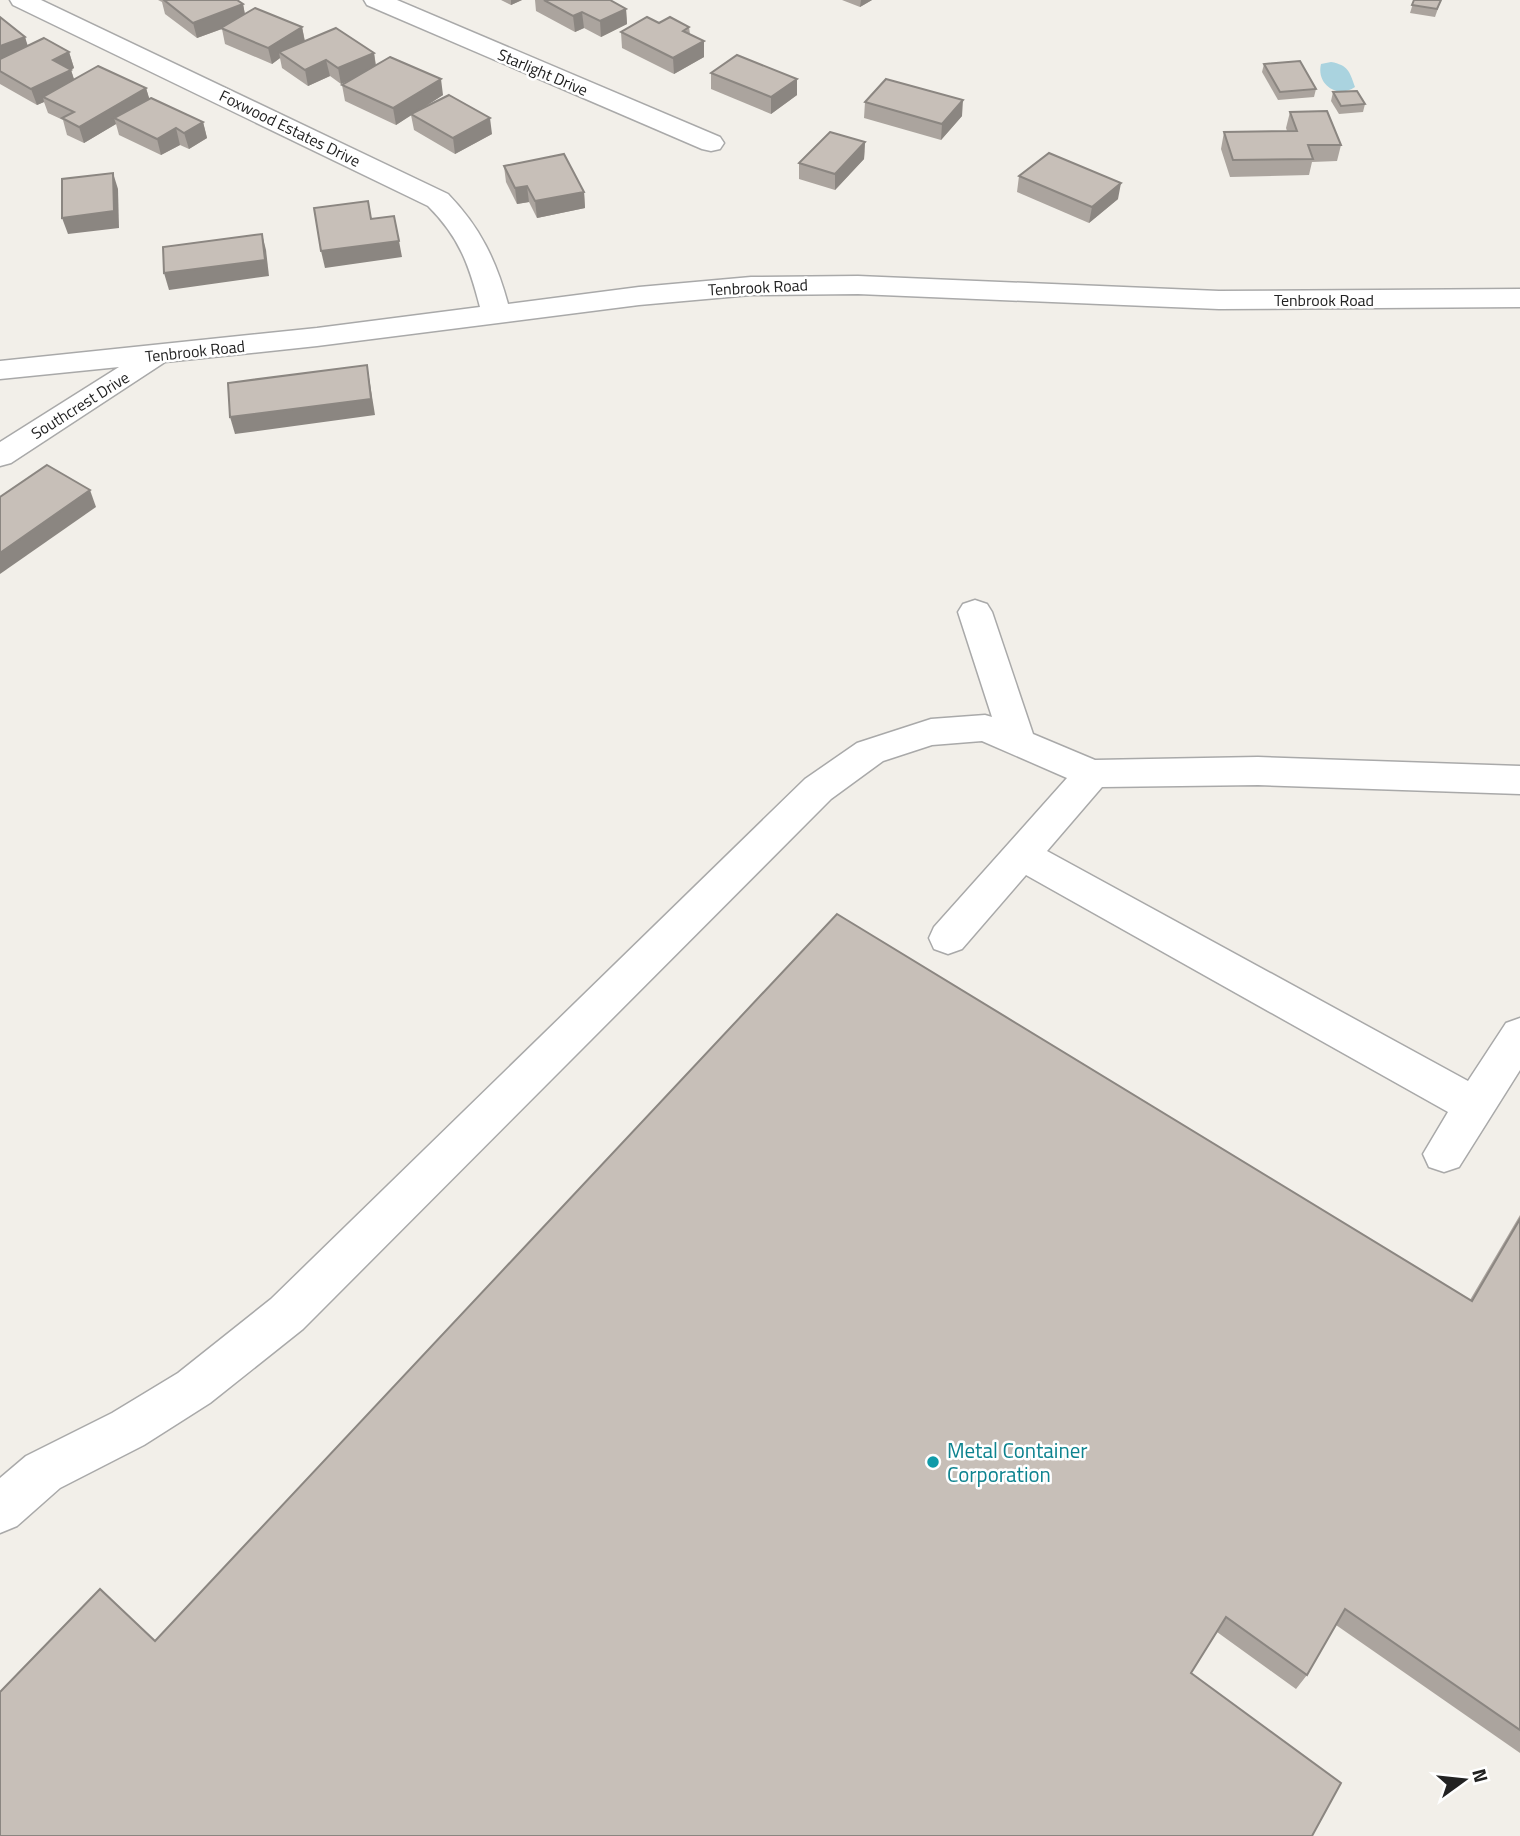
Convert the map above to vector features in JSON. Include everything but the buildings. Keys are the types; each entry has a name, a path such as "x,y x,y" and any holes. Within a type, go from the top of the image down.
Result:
{"street":[{"name":"Foxwood Estates Drive","path":"22,0 438,200 459,220 474,241 497,315"},
{"name":"Starlight Drive","path":"376,0 710,143"},
{"name":"Tenbrook Road","path":"0,370 159,355 639,296 787,285 882,286 1147,299 1314,301 1520,298"},
{"name":"Southcrest Drive","path":"0,456 159,355"},
{"path":"975,612 1018,742"},
{"path":"0,1508 43,1472 128,1429 194,1388 287,1314 818,789 870,752 931,732 985,728 1092,774 1258,771 1520,780"},
{"path":"948,938 1092,774"},
{"path":"1021,854 1475,1106"},
{"path":"1444,1154 1520,1035"}],"water":[{"path":"1331,62 1348,70 1355,87 1335,91 1325,84 1320,72 1321,64"}],"place":[{"name":"Metal Container Corporation","path":"933,1462"}]}
